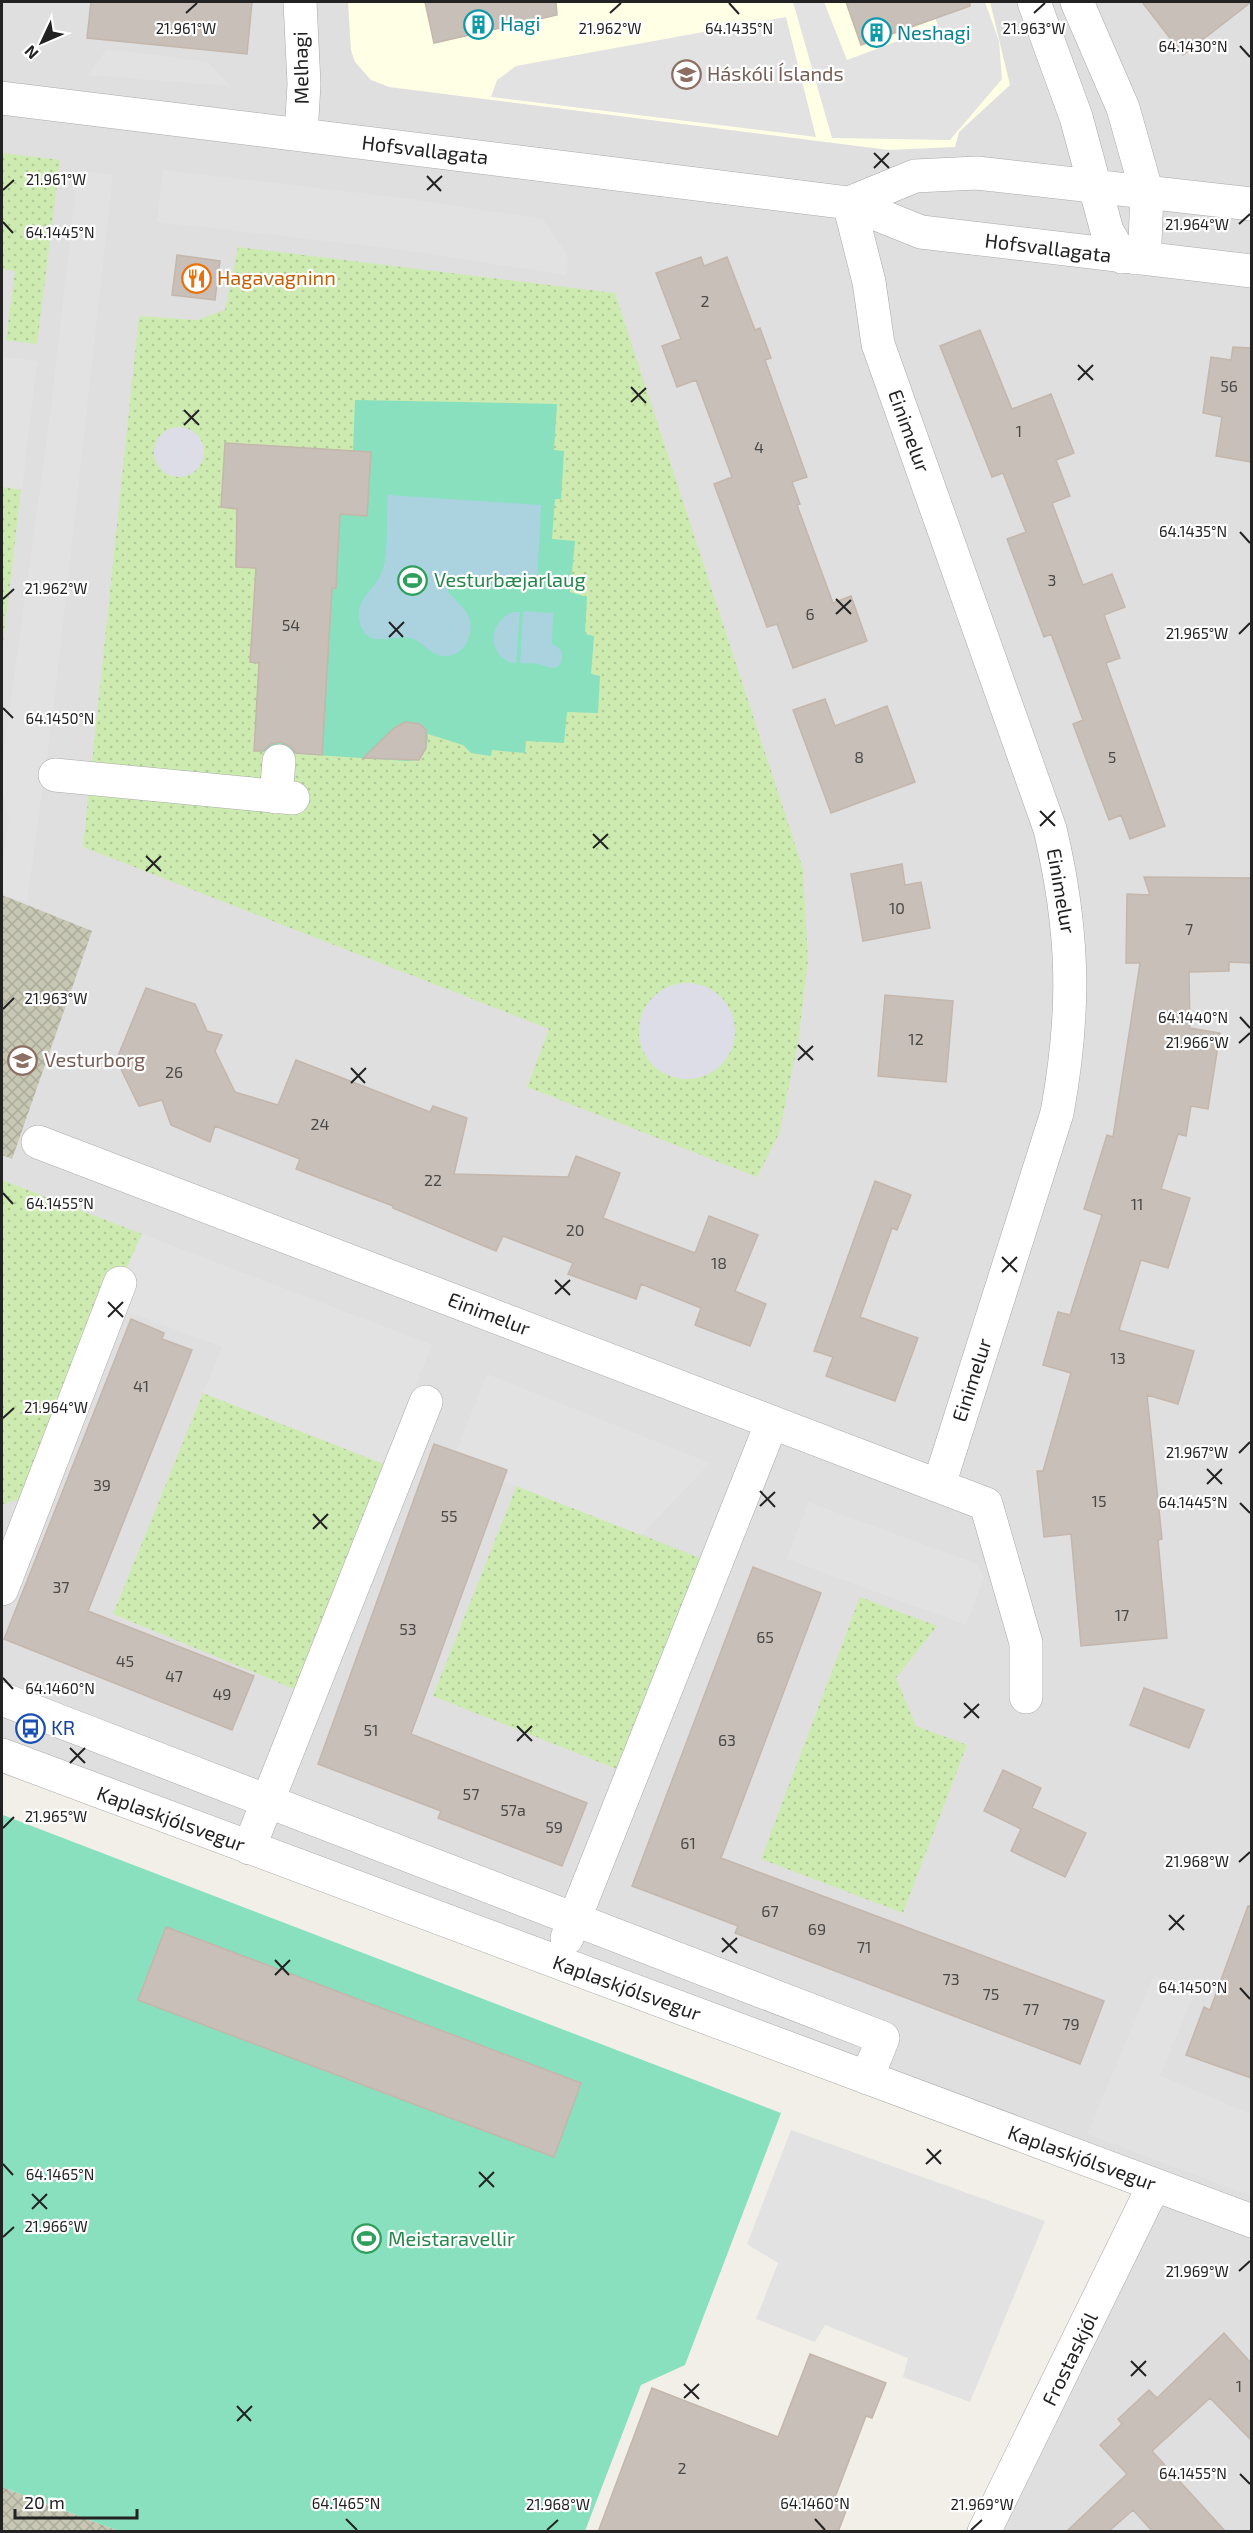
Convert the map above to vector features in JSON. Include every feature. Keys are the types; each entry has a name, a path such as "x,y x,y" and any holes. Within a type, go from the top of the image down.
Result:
{"street":[{"name":"Melhagi","path":"300,2 304,84 301,135"},
{"path":"1034,2 1076,117 1107,231 1129,258 1145,242 1147,193 1124,108 1077,2"},
{"name":"Hofsvallagata","path":"2,98 849,202 921,232 1251,271"},
{"name":"Hofsvallagata","path":"849,202 915,176 986,173 1251,204"},
{"name":"Einimelur","path":"849,202 869,282 878,344 1050,829 1061,878 1070,936 1071,996 1067,1054 1057,1113 939,1485"},
{"path":"55,775 284,797 279,761"},
{"name":"Einimelur","path":"38,1142 986,1504 1026,1643 1026,1696"},
{"path":"2,1589 120,1283"},
{"path":"249,1848 426,1402"},
{"path":"557,1962 772,1422"},
{"path":"2,1699 883,2038 867,2078"},
{"name":"Kaplaskjólsvegur","path":"2,1755 1251,2221"},
{"name":"Frostaskjól","path":"984,2532 1154,2185"}],"shaded area":[{"path":"2,2 1251,2 1251,2531 966,2531 1147,2167 2,1755"},
{"name":"Háskóli Íslands","path":"348,2 990,2 1010,85 959,132 955,147 889,150 389,87 371,80 355,62 351,50"},
{"path":"793,2 824,2 847,60 938,26 930,2 985,2 999,41 1002,79 950,140 832,138"},
{"path":"786,17 816,137 491,97 497,80 516,66"},
{"path":"107,49 208,62 230,86 88,75"},
{"path":"78,170 113,175 53,713 27,902 2,895 2,867 9,820 2,788 2,765 50,416"},
{"path":"163,170 403,198 543,219 568,256 566,275 390,248 157,222"},
{"path":"2,357 37,361 22,490 2,487"},
{"path":"179,427 193,431 200,438 204,452 200,466 193,473 179,477 165,473 158,466 154,452 158,438 165,431"},
{"name":"Vesturborg","path":"2,895 92,931 12,1159 2,1155"},
{"path":"687,983 705,987 721,997 731,1013 735,1031 731,1049 721,1065 705,1075 687,1079 669,1075 653,1065 643,1049 639,1031 643,1013 653,997 669,987"},
{"path":"142,1234 432,1345 384,1464 203,1393 222,1347 114,1307 120,1283"},
{"path":"487,1374 710,1463 641,1535 452,1461"},
{"path":"808,1502 977,1564 984,1577 966,1625 787,1559"},
{"path":"1154,1975 1195,1991 1160,2076 1251,2114 1251,2196 1087,2134"},
{"path":"791,2130 1045,2221 970,2402 903,2377 908,2358 825,2325 815,2342 756,2319 778,2263 747,2244"},
{"path":"2,2487 119,2531 2,2531"}],"green space":[{"path":"2,153 60,160 37,344 6,340 15,271 2,269"},
{"path":"238,247 615,293 803,869 808,961 798,1043 779,1134 757,1177 527,1087 549,1029 83,847 139,316 197,320 225,310"},
{"name":"Vesturbæjarlaug","path":"355,400 557,404 554,450 564,451 561,499 555,499 552,539 575,541 570,592 587,597 585,634 594,636 591,674 600,676 598,713 567,712 564,743 526,741 525,753 492,750 491,756 471,753 463,745 428,734 427,745 422,755 417,760 407,761 254,751 259,663 250,662 256,568 235,566 236,548 255,549 257,510 221,507 225,443 353,451"},
{"path":"2,470 23,472 2,653"},
{"path":"2,1180 142,1234 120,1283 41,1491 2,1505"},
{"path":"203,1393 384,1464 294,1689 113,1614"},
{"path":"517,1485 707,1561 624,1772 433,1696"},
{"path":"860,1597 937,1626 896,1678 916,1726 967,1745 903,1913 761,1859"},
{"name":"Meistaravellir","path":"3,1815 781,2113 685,2365 641,2385 585,2531 119,2531 2,2487"}],"water":[{"path":"388,495 541,505 537,582 455,577 448,582 448,592 467,613 471,627 464,647 452,655 439,655 411,638 380,639 367,635 362,629 359,611 364,598 377,581 385,561"},
{"path":"523,611 553,613 552,644 562,653 559,666 553,668 520,663"},
{"path":"513,612 520,612 516,664 500,655 495,648 494,640 494,632 498,624"}],"building":[{"path":"91,2 252,2 247,54 87,38"},
{"name":"Hagi","path":"425,2 556,2 557,15 434,43"},
{"name":"Neshagi","path":"846,2 970,2 970,6 861,45"},
{"path":"1142,2 1251,2 1183,55"},
{"path":"177,255 220,261 215,300 172,295"},
{"path":"701,257 704,266 727,257 755,330 760,328 771,358 765,360 807,477 792,482 800,504 797,505 833,603 851,596 867,641 793,668 777,624 767,627 714,484 732,477 696,380 677,387 662,346 681,339 656,273"},
{"path":"980,330 1012,409 1051,394 1074,453 1056,460 1070,496 1052,503 1083,585 1112,574 1125,607 1104,615 1120,658 1106,663 1165,826 1130,839 1121,815 1109,820 1073,724 1083,720 1051,634 1044,637 1007,539 1026,532 1003,473 992,477 940,346"},
{"path":"1233,347 1251,348 1251,462 1216,456 1222,417 1203,413 1211,357 1231,360"},
{"path":"225,443 371,452 367,516 340,514 336,588 332,588 322,755 296,753 290,746 280,742 271,744 263,751 254,751 259,663 250,662 256,568 236,567 237,509 221,507"},
{"path":"825,699 835,726 887,706 915,782 831,813 793,710"},
{"path":"405,722 420,724 426,730 426,748 419,760 363,758 394,728"},
{"path":"902,864 905,885 921,882 930,928 863,941 851,874"},
{"path":"1144,877 1251,878 1251,963 1229,962 1229,971 1189,972 1190,1028 1220,1033 1208,1109 1191,1106 1186,1136 1178,1134 1161,1189 1190,1198 1168,1268 1141,1260 1119,1330 1194,1351 1178,1404 1147,1395 1162,1539 1158,1540 1167,1638 1081,1646 1071,1534 1044,1537 1037,1471 1043,1471 1071,1373 1043,1365 1058,1312 1070,1315 1102,1215 1084,1209 1107,1135 1113,1137 1140,963 1126,963 1127,894 1150,895"},
{"path":"146,988 195,1004 207,1031 222,1035 215,1051 235,1092 278,1105 296,1060 430,1112 433,1106 467,1118 454,1174 568,1177 576,1156 620,1173 603,1218 695,1253 709,1216 758,1235 735,1291 766,1304 750,1346 695,1325 701,1308 641,1284 636,1299 568,1274 573,1263 503,1236 496,1251 393,1208 393,1206 296,1169 300,1159 215,1126 210,1142 171,1125 162,1100 139,1106 118,1063 118,1056"},
{"path":"885,995 953,1001 946,1082 878,1076"},
{"path":"875,1181 911,1195 897,1230 892,1228 860,1317 918,1338 895,1401 826,1376 833,1357 814,1351"},
{"path":"131,1319 164,1333 162,1339 192,1350 88,1611 254,1676 232,1730 4,1639"},
{"path":"434,1444 507,1470 411,1734 587,1803 562,1866 438,1818 441,1811 318,1764"},
{"path":"753,1567 821,1593 721,1858 1104,2001 1080,2064 735,1933 738,1926 632,1886"},
{"path":"1144,1688 1204,1710 1189,1748 1130,1725"},
{"path":"1003,1770 1041,1788 1032,1808 1086,1833 1065,1877 1011,1851 1021,1829 984,1811"},
{"path":"1248,1906 1251,1906 1251,2078 1186,2055 1204,2007 1210,2010"},
{"path":"166,1927 581,2083 554,2157 138,2000"},
{"path":"1224,2333 1251,2363 1251,2440 1210,2398 1152,2451 1226,2532 1153,2532 1133,2510 1108,2532 1066,2532 1127,2474 1100,2445 1122,2424 1118,2419 1149,2390 1157,2398"},
{"path":"810,2354 886,2383 872,2418 866,2416 834,2500 848,2506 838,2532 598,2532 652,2388 778,2437"}],"place":[{"name":"Hagi","path":"479,24"},
{"name":"Neshagi","path":"876,33"},
{"name":"Háskóli Íslands","path":"686,74"},
{"name":"Hagavagninn","path":"196,278"},
{"name":"Vesturbæjarlaug","path":"413,580"},
{"name":"Vesturborg","path":"23,1060"},
{"name":"KR","path":"30,1728"},
{"name":"Meistaravellir","path":"367,2239"}]}
